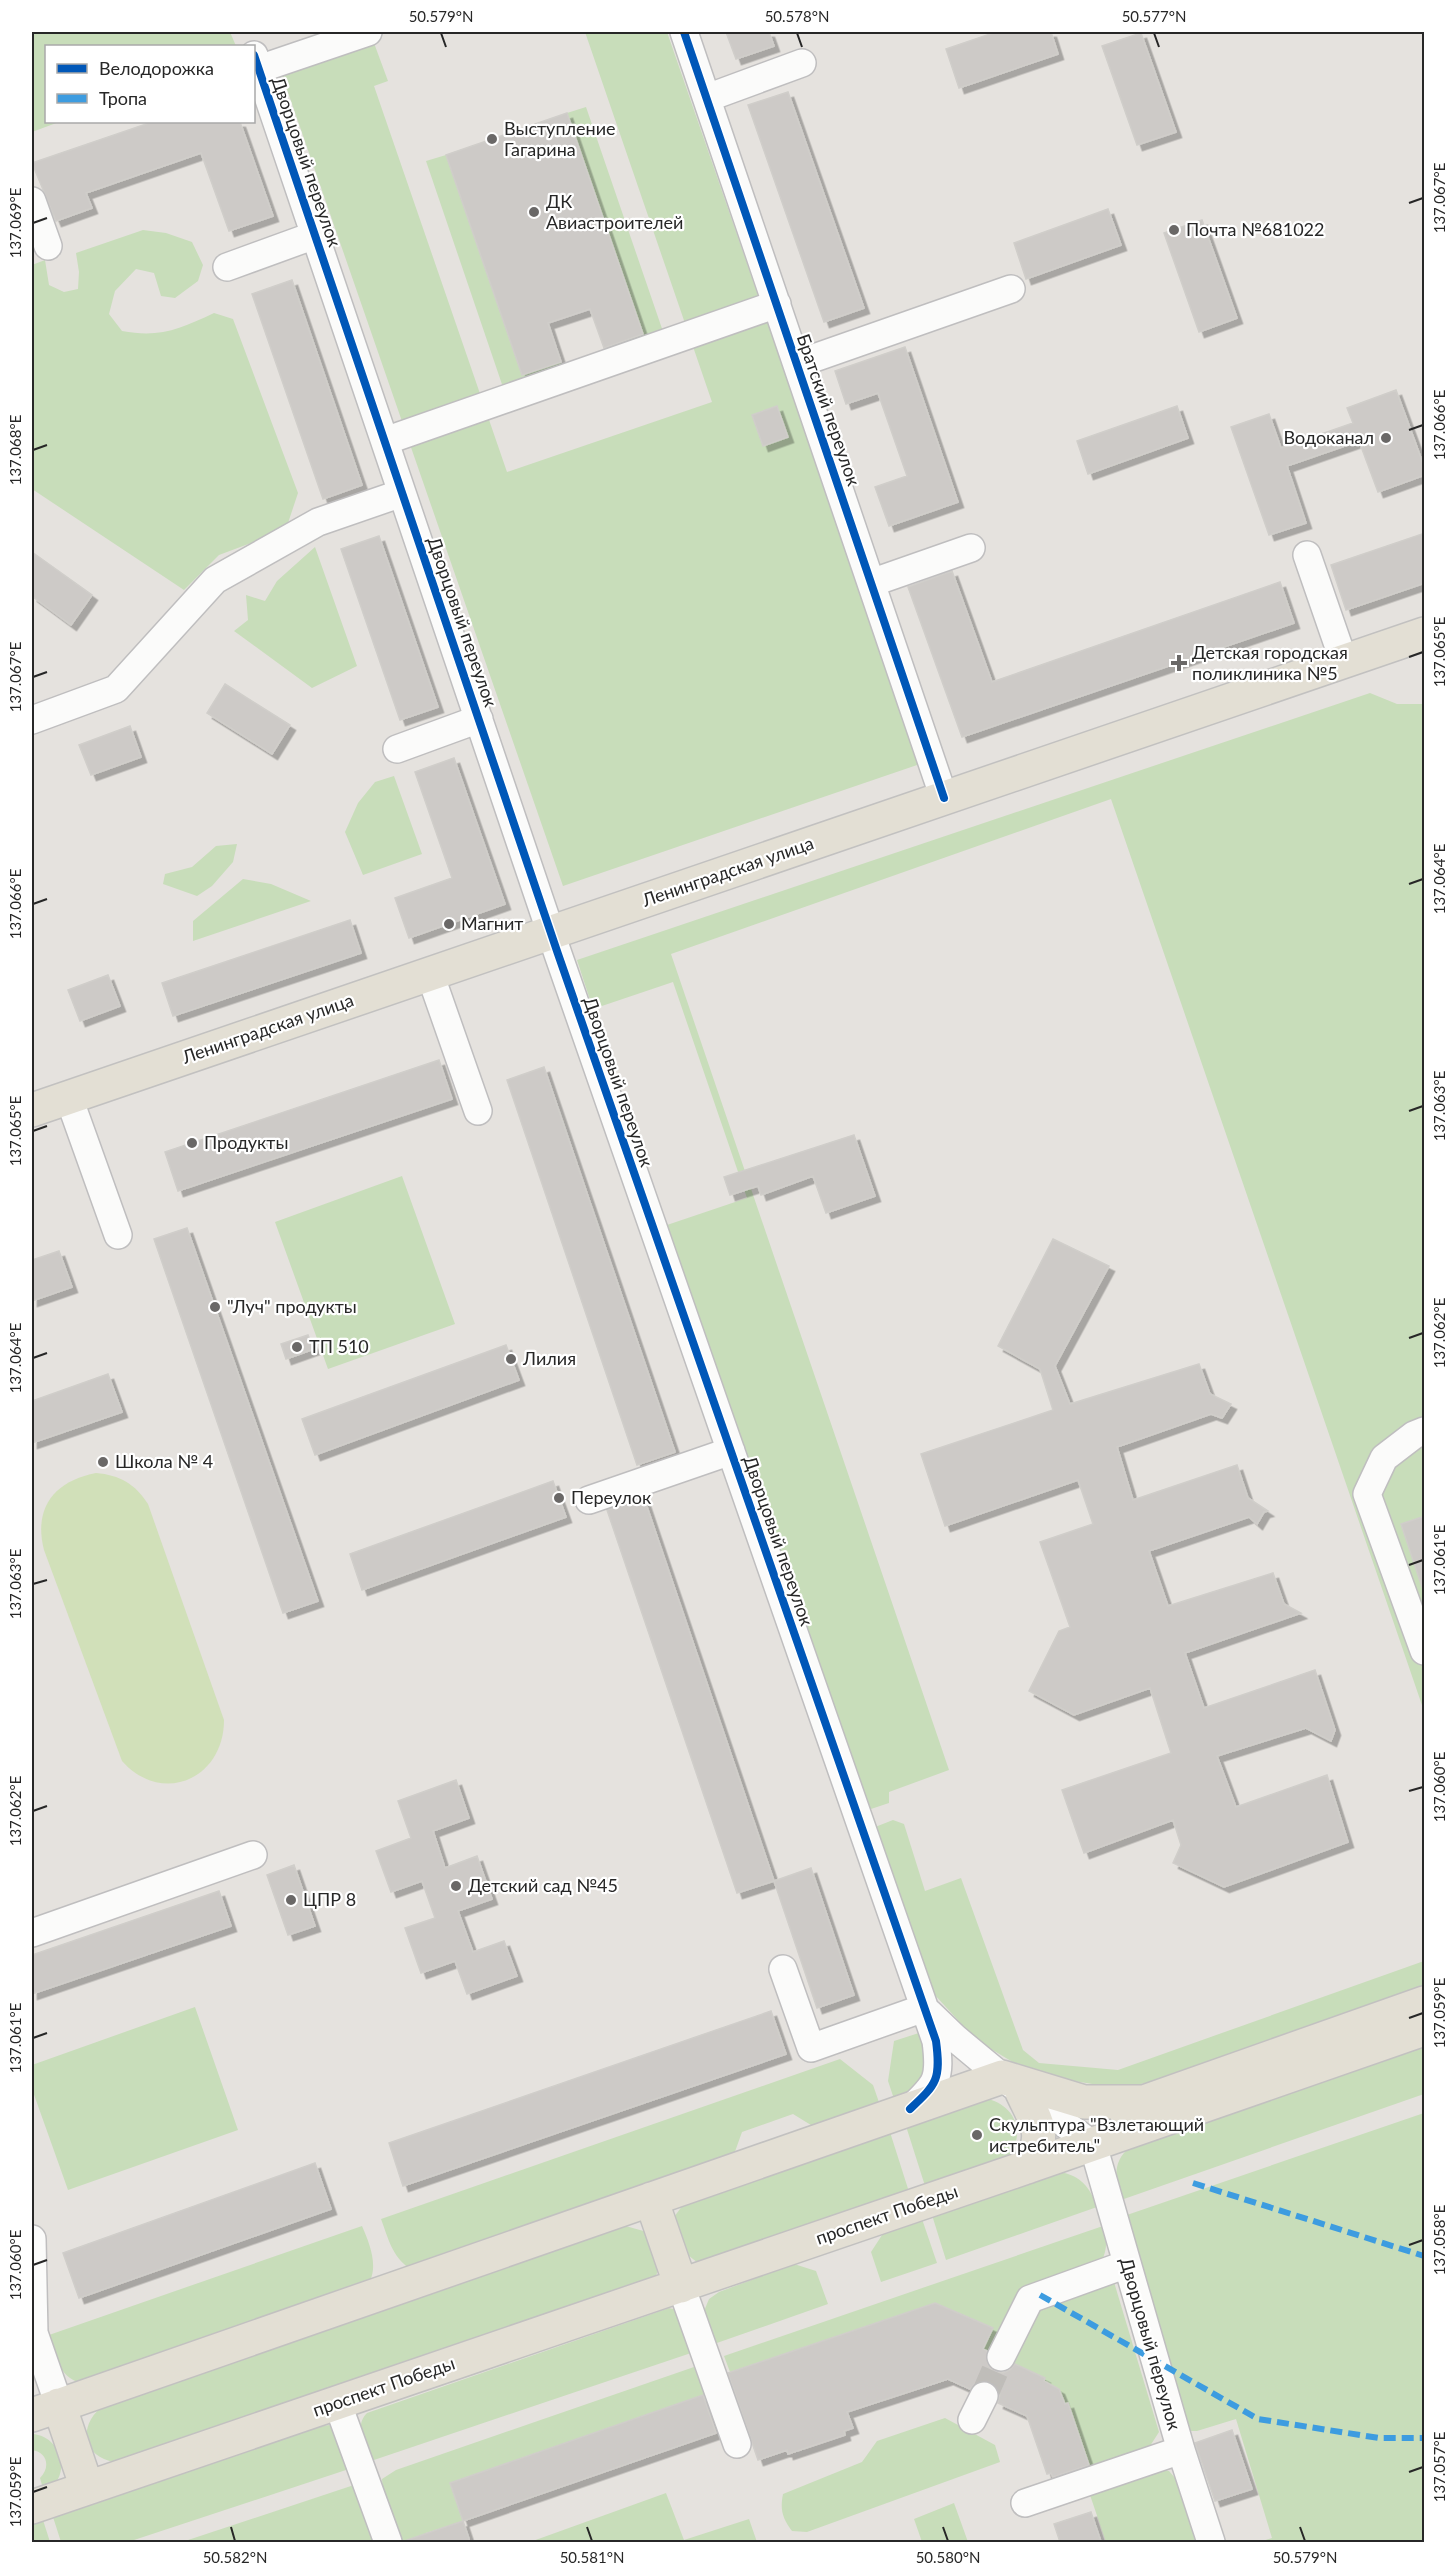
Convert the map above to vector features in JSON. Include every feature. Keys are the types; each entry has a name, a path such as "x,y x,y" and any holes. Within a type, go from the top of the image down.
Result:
{"main road":[{"name":"Ленинградская улица","path":"32,1110 1425,634"},
{"path":"1093,2145 1112,2120 1144,2102 1425,2003"},
{"name":"проспект Победы","path":"32,2507 1093,2145 1425,2029"},
{"path":"87,2488 45,2410 910,2109 1012,2085 1084,2102 1144,2102"},
{"path":"1012,2085 1039,2127 1038,2151 1027,2167"},
{"path":"651,2199 681,2286"}],"street":[{"path":"255,57 368,32"},
{"name":"Братский переулок","path":"684,32 944,798"},
{"name":"Дворцовый переулок","path":"255,60 551,933 936,2041 939,2066 933,2088 910,2109"},
{"path":"706,98 802,63"},
{"path":"32,201 48,246"},
{"path":"226,267 315,235"},
{"path":"797,364 1011,289"},
{"path":"384,441 777,304"},
{"path":"32,720 116,689 215,580 318,522 402,493"},
{"path":"871,583 970,548"},
{"path":"1307,555 1344,662"},
{"path":"397,749 479,719"},
{"path":"430,974 477,1111"},
{"path":"69,1098 118,1235"},
{"path":"1425,1431 1413,1435 1384,1458 1367,1494 1425,1651"},
{"path":"588,1500 731,1451"},
{"path":"32,1933 253,1856"},
{"path":"783,1970 811,2048 924,2008"},
{"name":"Дворцовый переулок","path":"924,2008 955,2038 1012,2085"},
{"path":"1012,2085 1093,2145"},
{"name":"Дворцовый переулок","path":"1093,2145 1181,2450 1211,2542"},
{"path":"32,2239 34,2333 45,2410"},
{"path":"1002,2357 1030,2299 1127,2264"},
{"path":"681,2286 737,2444"},
{"path":"972,2420 984,2396"},
{"path":"337,2403 388,2542"},
{"path":"1025,2503 1181,2450"}],"green space":[{"path":"32,32 230,32 236,45 45,45 45,123 56,123 32,132"},
{"path":"585,32 667,32 920,764 563,886 282,75 374,43 388,81 374,86 507,472 712,402"},
{"path":"586,107 669,349 611,368 604,349 643,335 567,113"},
{"path":"446,155 522,375 561,362 567,382 508,402 426,161"},
{"path":"143,230 166,233 192,242 203,265 198,281 175,298 161,296 154,273 136,269 115,291 109,314 122,331 135,333 169,331 214,313 233,319 298,493 288,523 251,543 219,555 184,590 32,489 32,265 45,260 49,285 64,292 78,289 79,272 76,253"},
{"path":"315,547 357,666 312,688 234,631 248,620 246,595 265,601 277,581"},
{"path":"1370,693 1397,704 1424,704 1424,1711 1111,799 671,954 949,1770 889,1792 889,1803 865,1811 667,1225 747,1198 673,982 593,1009 577,960"},
{"path":"394,776 422,854 363,875 345,832 358,803 375,782"},
{"path":"237,844 233,862 212,886 197,896 163,884 165,874 192,867 216,846"},
{"path":"243,879 271,884 311,901 193,941 193,921"},
{"path":"402,1176 455,1324 328,1369 275,1222"},
{"path":"96,1473 120,1478 138,1491 148,1504 224,1720 221,1741 214,1758 202,1771 188,1780 172,1783 155,1782 138,1775 122,1761 44,1550 41,1535 42,1521 50,1498 69,1482"},
{"path":"893,1820 904,1824 925,1891 961,1878 1023,2050 1039,2063 1118,2070 1424,1961 1424,1989 1173,2077 1136,2085 1111,2087 1049,2077 1021,2067 976,2040 934,1994 870,1829"},
{"path":"195,2007 238,2130 68,2190 32,2089 32,2065"},
{"path":"922,2032 929,2056 921,2083 895,2102 888,2081 894,2041"},
{"path":"1424,2040 1424,2094 1121,2200 1117,2165 1130,2147"},
{"path":"840,2059 873,2085 881,2108 819,2130 793,2114 742,2132 732,2160 409,2268 398,2258 388,2240 381,2219"},
{"path":"984,2098 1004,2107 1015,2121 1016,2140 1007,2159 926,2189 905,2123"},
{"path":"1424,2113 1424,2542 1259,2542 1272,2538 1236,2419 1197,2431 1190,2431 1186,2425 1124,2216"},
{"path":"889,2129 910,2195 698,2263 683,2251 674,2217 686,2201"},
{"path":"1060,2172 1074,2176 1084,2184 1097,2207 946,2260 932,2215"},
{"path":"922,2219 937,2263 881,2282 871,2252 884,2232"},
{"path":"622,2225 647,2232 659,2264 656,2277 651,2284 127,2466 96,2454 87,2441 91,2418 103,2406"},
{"path":"362,2226 373,2260 370,2281 81,2383 67,2376 59,2364 49,2335"},
{"path":"1103,2226 1106,2244 1101,2262 1019,2294 992,2353 983,2349 993,2328 935,2303 730,2372 724,2356"},
{"path":"794,2264 816,2271 828,2304 714,2344 704,2311 709,2299 719,2292"},
{"path":"1114,2282 1159,2432 1150,2446 1090,2469 1068,2403 1065,2404 1059,2389 1044,2381 1045,2378 1008,2361 1035,2305"},
{"path":"669,2308 678,2310 694,2352 371,2461 361,2430 363,2418 367,2413"},
{"path":"694,2367 705,2395 450,2483 463,2521 426,2533 428,2542 402,2542 383,2492 382,2479 396,2470"},
{"path":"945,2418 995,2445 1000,2462 807,2532 792,2531 784,2518 783,2494 862,2462 877,2441"},
{"path":"329,2425 333,2427 352,2468 128,2542 61,2542 53,2517"},
{"path":"32,2434 40,2435 53,2443 60,2456 61,2471 58,2479 44,2492 40,2478 46,2469 46,2461 41,2454 32,2450"},
{"path":"1163,2470 1169,2471 1175,2478 1196,2542 1106,2542 1090,2495"},
{"path":"357,2484 377,2542 182,2542"},
{"path":"666,2493 684,2540 749,2519 757,2542 530,2542"},
{"path":"954,2503 968,2542 922,2542 914,2519"},
{"path":"43,2520 50,2542 32,2542 32,2524"}],"building":[{"path":"726,32 769,32 774,46 736,59"},
{"path":"996,32 1051,32 1058,54 959,88 946,49"},
{"path":"1141,33 1176,132 1137,145 1102,46"},
{"path":"788,92 864,308 824,322 748,105"},
{"name":"ДК Авиастроителей","path":"567,113 643,334 604,348 590,309 548,323 561,362 522,375 446,155"},
{"path":"149,123 240,123 273,216 229,231 201,153 86,193 92,208 56,221 32,163"},
{"path":"1108,209 1121,245 1026,279 1014,243"},
{"path":"1202,220 1237,318 1199,332 1164,233"},
{"path":"292,280 362,485 323,499 252,294"},
{"path":"905,347 958,502 889,526 875,487 907,476 878,393 846,404 835,371"},
{"path":"1396,390 1425,469 1425,475 1378,492 1359,441 1287,466 1306,523 1269,535 1231,427 1269,414 1281,448 1353,423 1347,408"},
{"path":"777,406 788,437 763,446 752,415"},
{"path":"1177,406 1188,438 1088,474 1077,441"},
{"path":"1425,533 1425,583 1346,610 1331,565"},
{"path":"379,536 438,707 400,720 341,549"},
{"path":"32,552 92,595 71,625 32,596"},
{"path":"952,571 992,682 1280,582 1294,623 962,737 908,587"},
{"path":"225,684 290,725 272,754 207,713"},
{"path":"130,726 141,757 91,775 79,745"},
{"path":"454,758 505,904 409,938 395,898 452,878 415,772"},
{"path":"350,920 361,953 173,1016 162,983"},
{"path":"108,975 120,1006 80,1021 68,990"},
{"path":"439,1060 452,1099 178,1191 165,1152"},
{"path":"544,1067 675,1452 637,1465 507,1080"},
{"path":"854,1135 875,1196 826,1213 813,1176 761,1195 758,1186 730,1195 724,1177"},
{"path":"187,1228 318,1601 283,1613 154,1239"},
{"path":"1053,1239 1109,1266 1055,1366 1070,1404 1199,1364 1210,1394 1231,1404 1222,1418 1211,1414 1117,1447 1133,1500 1237,1465 1248,1498 1268,1511 1264,1512 1257,1524 1249,1517 1149,1551 1168,1606 1273,1573 1284,1604 1301,1613 1185,1653 1204,1708 1315,1670 1335,1730 1331,1741 1306,1728 1217,1756 1236,1807 1327,1775 1348,1842 1224,1887 1173,1863 1181,1845 1173,1820 1084,1853 1062,1790 1171,1753 1150,1688 1074,1715 1029,1691 1059,1631 1070,1627 1040,1542 1093,1524 1078,1480 945,1526 921,1454 1053,1410 1040,1369 998,1346"},
{"path":"59,1251 72,1287 32,1301 32,1260"},
{"name":"ТП 510","path":"308,1335 314,1349 286,1359 281,1344"},
{"path":"506,1345 519,1380 315,1455 302,1419"},
{"path":"108,1374 122,1412 32,1443 32,1401"},
{"path":"553,1481 566,1517 362,1590 350,1554"},
{"path":"644,1498 774,1881 737,1893 607,1510"},
{"path":"1425,1516 1425,1586 1422,1587 1401,1524"},
{"name":"Детский сад №45","path":"456,1780 469,1818 433,1831 445,1868 477,1856 492,1899 458,1911 473,1952 504,1941 517,1976 467,1994 455,1961 421,1973 405,1928 435,1918 422,1881 391,1892 376,1851 411,1838 398,1801"},
{"name":"ЦПР 8","path":"294,1865 315,1926 288,1935 267,1875"},
{"path":"811,1868 854,1995 817,2008 774,1881"},
{"path":"219,1891 231,1926 32,1994 32,1955"},
{"path":"771,2011 786,2054 403,2186 389,2143"},
{"path":"315,2163 331,2209 79,2298 63,2253"},
{"path":"935,2303 993,2328 983,2349 987,2351 988,2365 993,2371 1003,2373 1015,2364 1045,2378 1044,2381 1059,2389 1065,2404 1068,2403 1089,2465 1053,2477 1051,2473 1047,2474 1027,2416 998,2403 1000,2394 997,2387 982,2380 970,2389 948,2379 847,2412 853,2428 844,2431 845,2435 788,2454 787,2450 758,2460 728,2373"},
{"path":"703,2395 716,2433 463,2521 450,2483"},
{"path":"1232,2430 1252,2489 1215,2501 1195,2443"},
{"path":"1091,2512 1101,2542 1060,2542 1054,2524"},
{"path":"463,2521 470,2542 407,2542 407,2540"}],"tunnel":[{"path":"984,2396 1001,2357"}],"marked path":[{"path":"1193,2183 1424,2256"},
{"path":"1040,2295 1258,2419 1379,2438 1424,2438"}],"cycle path":[{"path":"684,32 944,798"},
{"path":"255,58 558,954 936,2041 938,2064 935,2080 910,2109"}],"place":[{"name":"Выступление Гагарина","path":"492,139"},
{"name":"ДК Авиастроителей","path":"534,212"},
{"name":"Почта №681022","path":"1174,230"},
{"name":"Водоканал","path":"1386,438"},
{"name":"Детская городская поликлиника №5","path":"1179,663"},
{"name":"Магнит","path":"449,924"},
{"name":"Продукты","path":"192,1143"},
{"name":"\"Луч\" продукты","path":"215,1307"},
{"name":"ТП 510","path":"297,1347"},
{"name":"Лилия","path":"511,1359"},
{"name":"Школа № 4","path":"103,1462"},
{"name":"Переулок","path":"559,1498"},
{"name":"Детский сад №45","path":"456,1886"},
{"name":"ЦПР 8","path":"291,1900"},
{"name":"Скульптура \"Взлетающий истребитель\"","path":"977,2135"}]}
